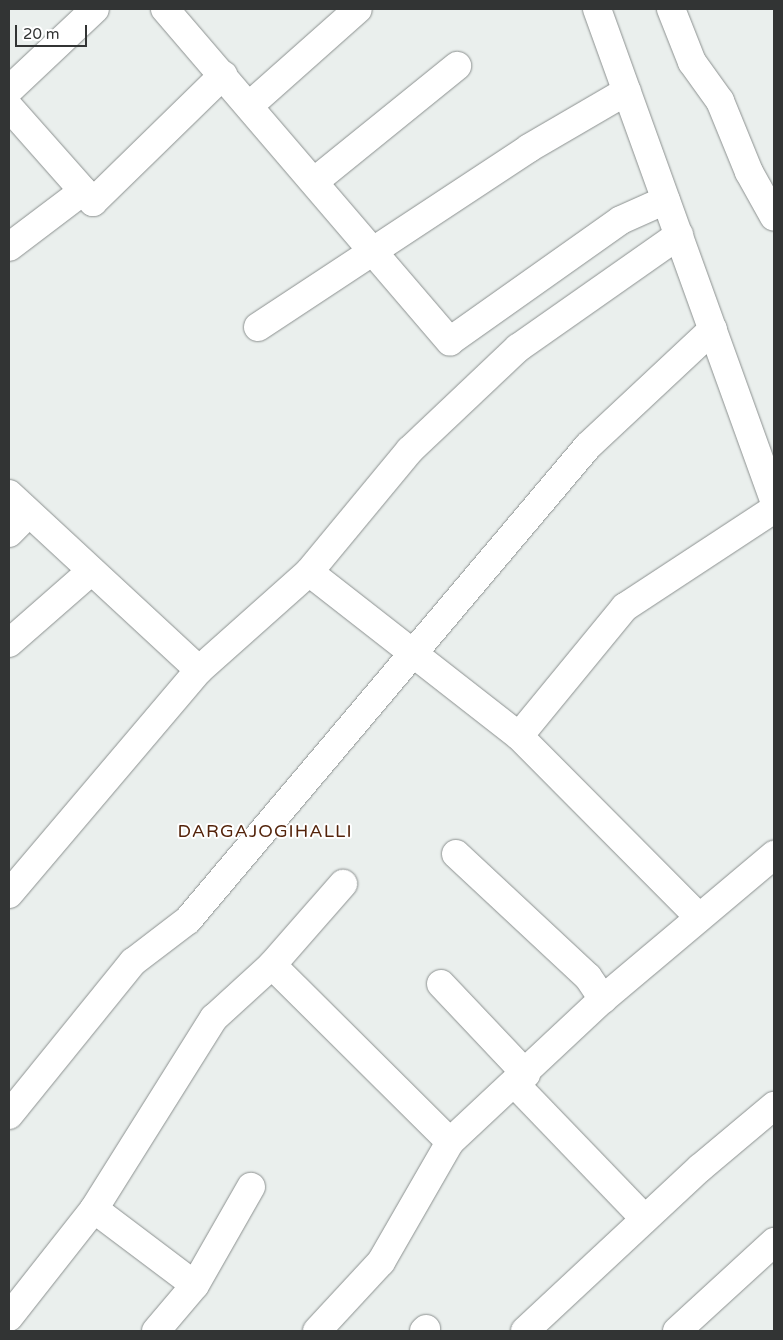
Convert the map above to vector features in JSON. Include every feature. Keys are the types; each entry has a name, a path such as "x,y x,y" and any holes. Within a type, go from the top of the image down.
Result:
{"street":[{"path":"9,90 95,9"},
{"path":"165,9 250,105 450,341 621,220 666,200"},
{"path":"250,105 358,9"},
{"path":"597,9 774,500"},
{"path":"671,9 692,62 720,101 749,172 774,217"},
{"path":"314,181 457,66"},
{"path":"9,107 93,202 223,75"},
{"path":"258,327 373,250 627,90"},
{"path":"9,247 83,191"},
{"path":"9,894 199,670 309,572 410,450 518,348 679,235"},
{"path":"9,1115 134,962 188,920 413,657 588,446 713,328"},
{"path":"9,494 90,572 199,670"},
{"path":"519,736 626,607 774,509"},
{"path":"9,533 28,513"},
{"path":"9,643 90,572"},
{"path":"309,572 413,657 519,736 699,917"},
{"path":"456,854 588,977 603,998"},
{"path":"317,1331 381,1262 450,1142 520,1079 603,998 774,855"},
{"path":"9,1317 94,1209 214,1018 272,965 343,884"},
{"path":"272,965 450,1142"},
{"path":"441,984 520,1079 645,1219"},
{"path":"525,1331 645,1219 774,1106"},
{"path":"156,1331 195,1285 250,1187"},
{"path":"94,1209 195,1285"},
{"path":"677,1331 774,1242"}],"district":[{"name":"DARGAJOGIHALLI","path":"265,831"}]}
